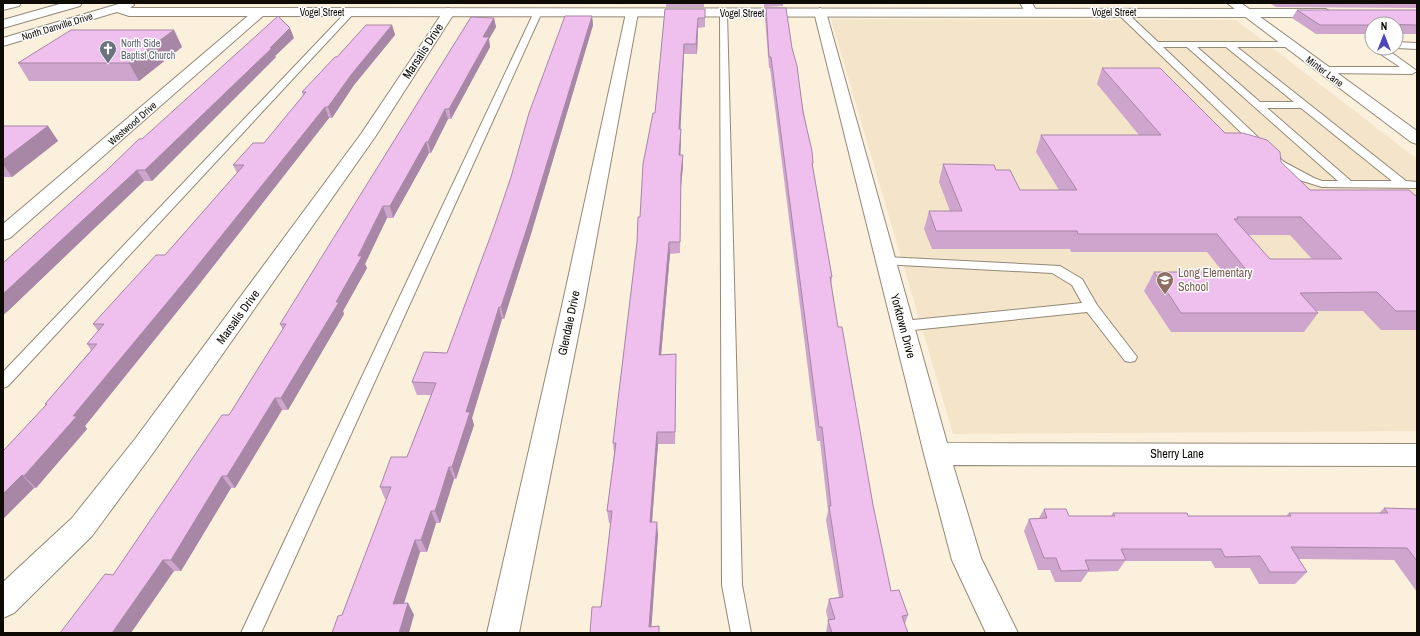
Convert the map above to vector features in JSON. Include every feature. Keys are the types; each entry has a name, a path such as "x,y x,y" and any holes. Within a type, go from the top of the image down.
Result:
{"main road":[{"path":"3,6 15,3"},
{"path":"25,18 76,3"},
{"path":"3,24 84,3"},
{"name":"North Danville Drive","path":"3,42 135,3"},
{"name":"Minter Lane","path":"1233,3 1417,139"},
{"name":"Vogel Street","path":"115,8 129,12 723,13 1028,7 1121,12 1340,13"},
{"name":"Westwood Drive","path":"3,234 260,12"},
{"name":"Marsalis Drive","path":"3,603 82,527 140,452 366,137 449,12"},
{"name":"Yorktown Drive","path":"820,12 937,454 967,560 1002,633"},
{"name":"Glendale Drive","path":"503,633 573,306 632,13"},
{"name":"Sherry Lane","path":"937,454 1417,455"}],"lane":[{"path":"3,382 352,12"},
{"path":"251,633 538,12"},
{"path":"1121,12 1280,164 1294,174 1307,181 1322,184 1417,185"},
{"path":"723,13 732,585 741,633"},
{"path":"1155,45 1289,44"},
{"path":"1189,45 1348,184"},
{"path":"1229,45 1403,184"},
{"path":"1404,45 1417,46"},
{"path":"1390,56 1414,72"},
{"path":"1324,70 1414,72"},
{"path":"1258,105 1304,105"},
{"path":"886,261 1055,270 1077,282 1091,307 1130,357"},
{"path":"903,326 1091,307"}],"shaded area":[{"name":"Long Elementary School","path":"831,19 1236,20 1417,159 1417,431 953,434"}],"building":[{"path":"766,8 786,8 792,48 797,66 803,112 812,151 812,163 832,277 830,277 838,327 842,327 873,505 891,591 899,590 908,615 902,616 908,633 832,633 828,620 835,619 829,599 843,597 829,506 831,506 822,427 819,427 771,57 769,57"},
{"path":"665,9 705,9 705,18 698,18 696,44 684,44 679,129 681,129 679,155 683,155 681,174 680,242 669,242 659,355 676,354 675,432 657,432 650,522 657,522 649,627 659,626 659,633 590,633 592,607 601,607 612,511 607,511 616,443 613,443 637,242 638,217 640,217 643,164 653,113 655,113"},
{"path":"1297,10 1417,10 1417,25 1404,25 1404,16 1364,16 1364,25 1320,25"},
{"path":"278,16 290,28 270,48 272,48 145,170 137,170 3,294 3,263 108,169 139,139 142,139"},
{"path":"565,16 592,16 529,222 501,307 499,307 466,412 470,412 452,467 449,467 435,511 431,511 421,540 415,540 393,604 408,603 399,633 332,633 338,616 342,615 391,487 380,487 391,457 407,457 436,383 412,382 424,352 447,353 495,224 511,177 529,113"},
{"path":"471,17 494,18 483,37 489,37 449,109 445,109 428,142 426,142 390,206 383,206 358,256 362,256 336,302 339,302 281,398 275,398 227,476 222,476 171,560 163,560 112,633 60,633 105,574 113,575 222,415 229,415 286,324 280,324"},
{"path":"366,25 392,25 351,75 328,107 325,107 190,275 73,416 77,416 24,476 22,475 3,494 3,451 47,404 45,404 97,344 87,344 104,324 93,324 156,255 165,255 244,165 233,165 253,143 264,143 306,92 302,92"},
{"path":"71,30 174,30 129,63 18,63"},
{"path":"1102,68 1160,68 1225,133 1243,133 1267,140 1280,152 1281,162 1310,190 1409,190 1417,197 1417,311 1396,311 1377,292 1300,293 1318,313 1181,313 1154,272 1248,272 1217,234 1078,234 1077,231 936,231 929,211 962,211 943,164 994,165 996,170 1010,170 1020,190 1077,190 1041,135 1161,135","holes":["1237,217 1301,217 1342,259 1270,259 1234,219 1238,219"]},
{"path":"3,126 48,126 3,160"},
{"path":"1384,508 1417,509 1417,561 1407,548 1291,547 1307,572 1270,572 1260,556 1225,557 1221,549 1121,549 1126,560 1085,560 1089,570 1061,571 1056,558 1044,558 1029,519 1047,518 1044,509 1066,509 1069,516 1115,516 1113,513 1187,513 1188,516 1291,516 1289,513 1388,513"}],"place":[{"name":"North Side Baptist Church","path":"108,64"},
{"name":"Long Elementary School","path":"1165,295"}]}
